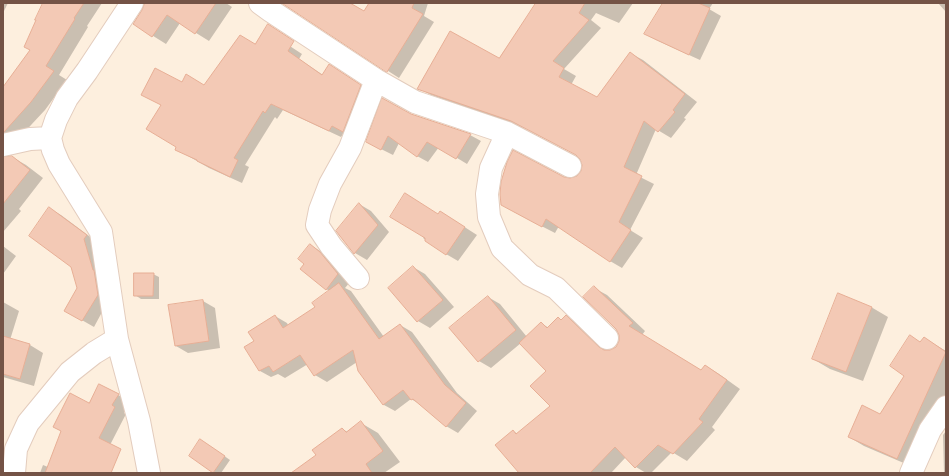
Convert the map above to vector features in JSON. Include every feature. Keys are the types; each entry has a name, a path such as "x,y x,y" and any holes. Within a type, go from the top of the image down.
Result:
{"street":[{"path":"132,3 67,98 56,120 50,138 59,164 100,232 116,340 139,421 149,473"},
{"path":"260,3 376,80 415,102 507,133 570,166"},
{"path":"358,278 331,246 317,225 320,210 330,184 350,148 376,80"},
{"path":"507,133 491,168 487,194 489,217 502,248 530,275 556,288 607,338"},
{"path":"3,145 30,139 50,138"},
{"path":"14,473 16,449 28,423 70,372 94,353 116,340"},
{"path":"911,473 930,430 946,407"}],"building":[{"path":"43,3 84,3 46,66 54,71 31,102 3,132 3,87 30,50 24,47"},
{"path":"145,3 216,3 195,34 167,15 152,37 133,24"},
{"path":"282,3 350,3 364,11 369,3 414,3 412,8 423,14 387,72"},
{"path":"536,3 585,3 579,13 589,20 553,61 564,68 559,77 597,97 630,52 685,94 673,110 675,112 658,132 644,121 624,167 642,176 619,222 631,230 610,262 546,219 542,227 501,205 501,182 507,162 513,150 564,177 570,178 577,176 581,171 582,165 580,159 576,155 511,121 417,89 450,31 499,58"},
{"path":"663,3 698,3 710,8 689,55 644,34"},
{"path":"268,24 294,41 288,51 322,75 329,64 361,85 343,132 332,126 329,131 271,104 265,113 263,111 234,158 238,160 230,177 175,150 176,147 146,129 161,105 141,95 155,68 182,82 186,74 204,85 240,35 255,44"},
{"path":"382,98 411,114 471,134 456,159 427,142 417,157 388,136 381,150 366,142"},
{"path":"12,156 30,170 3,204 3,157"},
{"path":"405,193 438,214 440,211 465,227 446,255 425,241 425,238 390,217"},
{"path":"359,203 378,225 354,254 336,231"},
{"path":"49,207 87,235 84,239 94,270 98,295 82,321 64,311 77,288 71,267 29,236"},
{"path":"310,244 320,252 338,274 326,290 300,269 304,264 298,259"},
{"path":"413,266 443,300 417,322 388,288"},
{"path":"134,273 154,273 153,296 134,296"},
{"path":"339,283 379,339 400,324 445,385 466,403 446,427 413,399 411,400 403,390 383,405 358,371 353,350 314,376 300,355 273,372 269,366 259,371 244,347 254,341 248,332 275,315 283,328 315,307 312,303"},
{"path":"594,286 633,323 629,326 701,370 705,365 727,380 699,419 703,422 673,454 658,445 635,468 615,447 590,473 519,473 495,445 513,430 516,434 550,406 530,386 546,371 519,343 541,322 547,328 558,317 561,320 566,315 599,347 604,350 610,350 616,347 619,341 619,335 616,329 583,297"},
{"path":"838,293 872,307 846,372 812,359"},
{"path":"488,296 516,330 478,362 449,328"},
{"path":"203,300 209,341 175,346 168,305"},
{"path":"910,335 920,342 924,337 946,352 897,459 848,437 862,405 880,414 904,376 890,366"},
{"path":"3,336 30,344 20,379 3,374"},
{"path":"99,384 119,394 112,405 115,407 99,438 121,449 111,473 45,473 61,431 53,427 70,393 89,403"},
{"path":"361,421 383,451 366,464 372,473 291,473 316,455 312,450 342,428 346,432"},
{"path":"200,439 225,456 213,473 189,456"}]}
